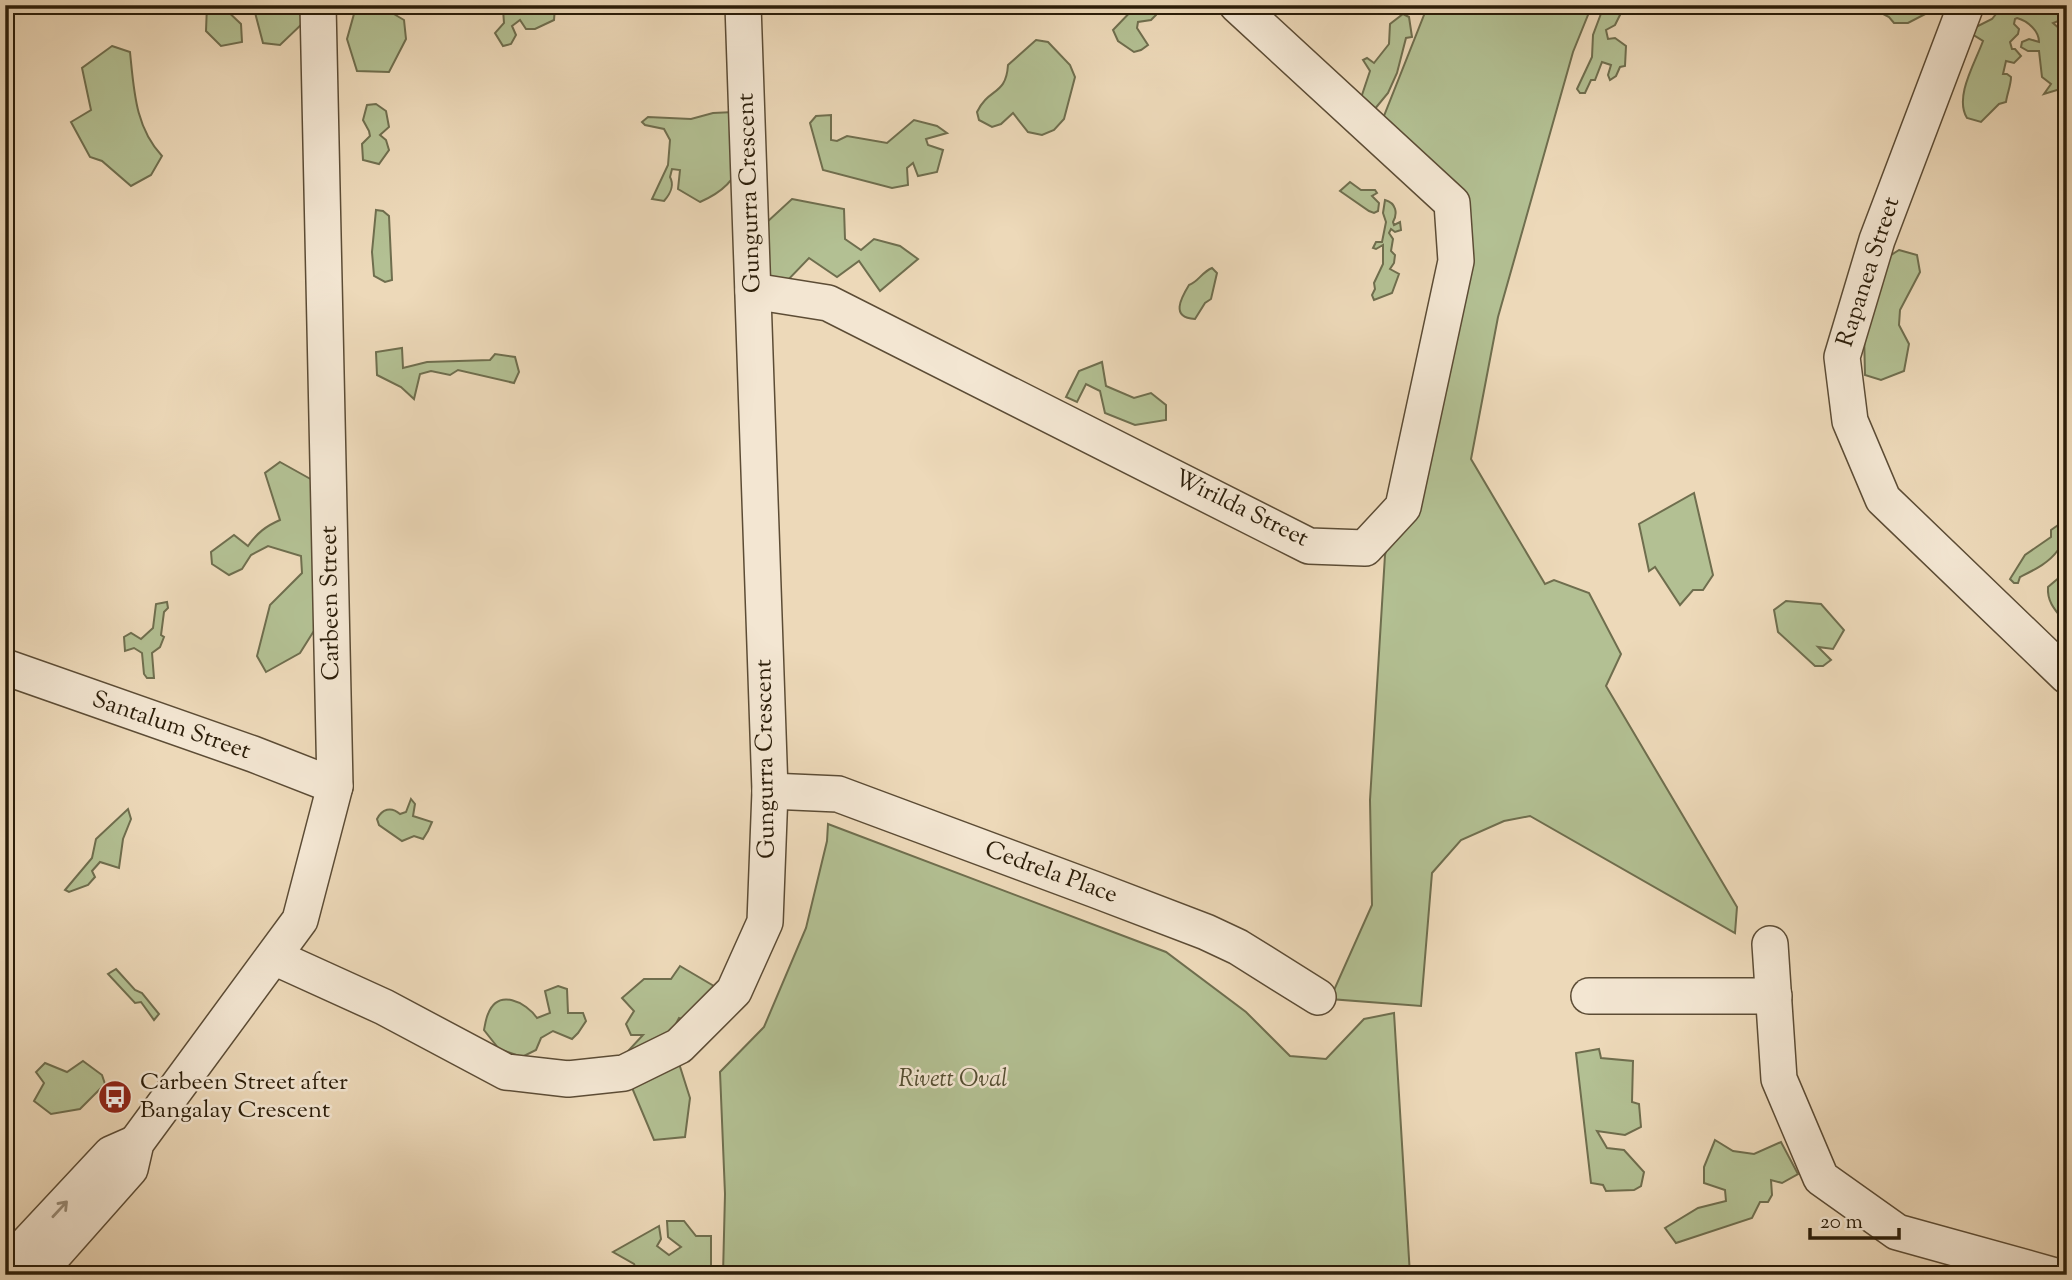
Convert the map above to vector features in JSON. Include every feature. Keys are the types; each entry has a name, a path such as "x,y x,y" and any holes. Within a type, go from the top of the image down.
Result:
{"street":[{"name":"Carbeen Street","path":"21,1265 111,1154 136,1143 300,920 335,786 318,5"},
{"name":"Gungurra Crescent","path":"274,957 384,1007 506,1072 568,1079 624,1073 679,1046 734,991 765,922 770,791 743,5"},
{"name":"Wirilda Street","path":"753,291 828,303 1308,546 1365,548 1403,507 1456,261 1452,203 1237,5"},
{"name":"Rapanea Street","path":"1966,5 1877,240 1842,357 1850,421 1883,499 2067,676"},
{"name":"Santalum Street","path":"5,667 253,754 335,786"},
{"name":"Cedrela Place","path":"770,791 838,794 1096,890 1238,947 1318,997"},
{"path":"1770,944 1779,1079 1821,1178 1897,1232 2052,1275"},
{"path":"1589,996 1774,996"}],"green space":[{"path":"207,5 221,5 241,24 242,42 221,46 206,31"},
{"path":"253,5 298,5 303,23 280,45 263,43"},
{"path":"506,5 558,5 555,7 554,20 535,29 526,29 520,20 512,26 516,35 511,44 503,46 495,33 504,23 503,9"},
{"path":"1137,5 1153,5 1156,15 1151,20 1138,22 1137,28 1148,45 1134,52 1118,41 1113,30"},
{"path":"1428,5 1592,5 1573,52 1498,317 1471,459 1545,584 1554,580 1589,593 1621,654 1606,686 1737,907 1735,933 1530,816 1504,821 1461,840 1432,873 1421,1006 1330,999 1372,905 1370,800 1385,555 1463,264 1460,199 1380,126"},
{"path":"1608,5 1648,5 1646,10 1636,14 1622,11 1615,25 1606,30 1608,39 1615,38 1626,46 1625,66 1620,67 1616,76 1610,80 1608,75 1611,65 1602,62 1595,80 1591,80 1585,93 1580,93 1577,89 1592,57 1593,35 1602,11"},
{"path":"1912,5 1947,5 1908,23 1894,23 1881,13 1886,7 1908,12"},
{"path":"2013,5 2051,5 2055,9 2061,5 2067,9 2066,18 2053,23 2067,35 2067,87 2044,94 2051,84 2042,77 2039,51 2028,51 2021,47 2022,42 2029,39 2039,42 2039,38 2032,27 2017,18 2014,24 2019,29 2018,34 2010,42 2012,49 2021,56 2014,63 2006,61 2003,74 2011,77 2006,102 1999,104 1981,122 1967,118 1964,110 1964,90 1983,41 1972,34 1974,28 1992,19 2000,9"},
{"path":"387,10 404,20 406,39 389,72 357,71 347,39 354,14"},
{"path":"1403,14 1409,17 1412,37 1406,38 1397,73 1388,93 1374,110 1361,98 1370,71 1363,60 1367,58 1374,63 1389,44 1390,24"},
{"path":"1036,40 1048,42 1070,65 1075,77 1064,119 1054,130 1042,135 1028,132 1013,113 1001,124 992,127 979,120 977,112 1004,82 1008,65"},
{"path":"112,46 130,52 141,120 153,145 162,156 151,175 131,186 102,161 90,157 71,122 91,110 82,68"},
{"path":"376,104 386,111 389,127 380,135 386,140 389,150 379,164 363,160 362,144 370,136 363,120 367,105"},
{"path":"734,112 739,163 729,182 700,202 678,189 680,170 672,169 672,187 668,196 664,201 652,199 668,165 670,140 664,129 642,122 648,117 691,119 713,113"},
{"path":"831,115 831,140 837,141 847,136 887,143 914,120 937,126 947,133 926,139 928,145 943,150 937,172 918,176 913,163 907,168 908,185 892,188 823,170 810,123 816,116"},
{"path":"1350,182 1361,190 1375,190 1377,193 1372,196 1379,203 1378,211 1369,211 1340,191"},
{"path":"792,199 844,209 845,239 861,250 874,239 900,246 918,259 880,291 859,261 837,277 809,258 758,311 766,223"},
{"path":"1385,200 1392,203 1395,209 1394,225 1400,222 1401,230 1395,232 1391,229 1389,233 1393,239 1391,251 1395,255 1390,269 1399,274 1392,293 1374,300 1374,283 1383,264 1383,245 1373,248 1376,242 1382,242 1386,222 1383,213"},
{"path":"376,210 389,216 392,280 385,282 374,276 372,252"},
{"path":"1899,250 1917,255 1920,272 1900,310 1899,325 1909,344 1904,371 1881,380 1865,375 1864,332 1883,260"},
{"path":"1212,268 1217,273 1211,299 1205,303 1195,319 1187,318 1180,311 1183,296 1189,285"},
{"path":"402,348 403,368 427,362 490,360 495,354 515,357 519,372 514,383 458,370 450,375 431,371 420,374 414,399 401,387 377,375 376,352"},
{"path":"1102,362 1106,386 1134,398 1151,393 1166,405 1166,420 1135,425 1105,413 1100,391 1086,384 1077,402 1066,397 1079,371"},
{"path":"280,462 323,486 317,626 300,653 266,672 257,656 270,605 302,573 301,556 268,546 251,555 242,569 229,575 212,564 211,552 234,535 248,546 262,530 280,520 265,473"},
{"path":"1694,493 1713,575 1703,590 1693,590 1680,605 1655,567 1649,571 1639,524"},
{"path":"2067,519 2067,536 2054,555 2041,566 2020,577 2018,583 2014,583 2010,579 2025,555 2051,537 2051,530"},
{"path":"2067,571 2067,585 2064,584 2058,589 2062,606 2067,610 2067,621 2064,621 2050,601 2048,587"},
{"path":"1786,601 1821,604 1844,630 1833,649 1818,647 1831,660 1823,666 1815,666 1778,632 1774,610"},
{"path":"167,602 161,635 164,637 160,647 152,653 154,678 147,678 144,674 142,653 134,648 125,651 124,637 131,633 141,639 153,628 156,604"},
{"path":"411,799 415,804 413,816 432,822 423,839 414,836 402,841 379,825 377,819 387,810 400,814 406,812"},
{"path":"128,809 131,819 123,839 119,868 100,862 92,871 95,877 88,885 69,892 65,890 92,858 96,839"},
{"name":"Rivett Oval","path":"828,824 1166,952 1246,1012 1290,1056 1326,1059 1364,1019 1394,1013 1410,1275 723,1275 725,1194 720,1072 764,1027 806,928 827,841"},
{"path":"680,966 724,992 696,1024 679,1018 670,1035 690,1098 685,1137 654,1140 630,1083 628,1051 643,1035 631,1035 626,1024 634,1011 622,998 644,979 671,979"},
{"path":"116,969 135,990 142,993 159,1014 154,1020 141,1002 135,1003 108,974"},
{"path":"558,986 567,989 568,1013 583,1013 586,1021 578,1033 572,1039 553,1031 541,1038 536,1050 522,1057 499,1049 484,1030 487,1016 493,1006 498,1001 512,1000 526,1007 537,1018 550,1013 545,991"},
{"path":"1599,1049 1601,1058 1633,1061 1632,1102 1639,1104 1641,1127 1625,1135 1597,1131 1607,1148 1624,1150 1644,1172 1641,1186 1634,1190 1606,1191 1603,1185 1591,1183 1576,1053"},
{"path":"83,1061 102,1075 105,1084 80,1109 51,1114 34,1101 44,1083 36,1072 45,1063 67,1072"},
{"path":"1715,1140 1733,1151 1754,1154 1781,1142 1798,1174 1782,1183 1771,1180 1772,1195 1768,1202 1760,1202 1752,1218 1676,1243 1665,1228 1698,1208 1726,1201 1725,1190 1704,1183 1704,1167"},
{"path":"667,1221 684,1221 696,1236 711,1236 713,1275 642,1275 638,1274 634,1264 613,1252 659,1226 661,1239 657,1246 669,1255 681,1247 668,1237"}],"place":[{"name":"Carbeen Street after Bangalay Crescent","path":"115,1097"}]}
